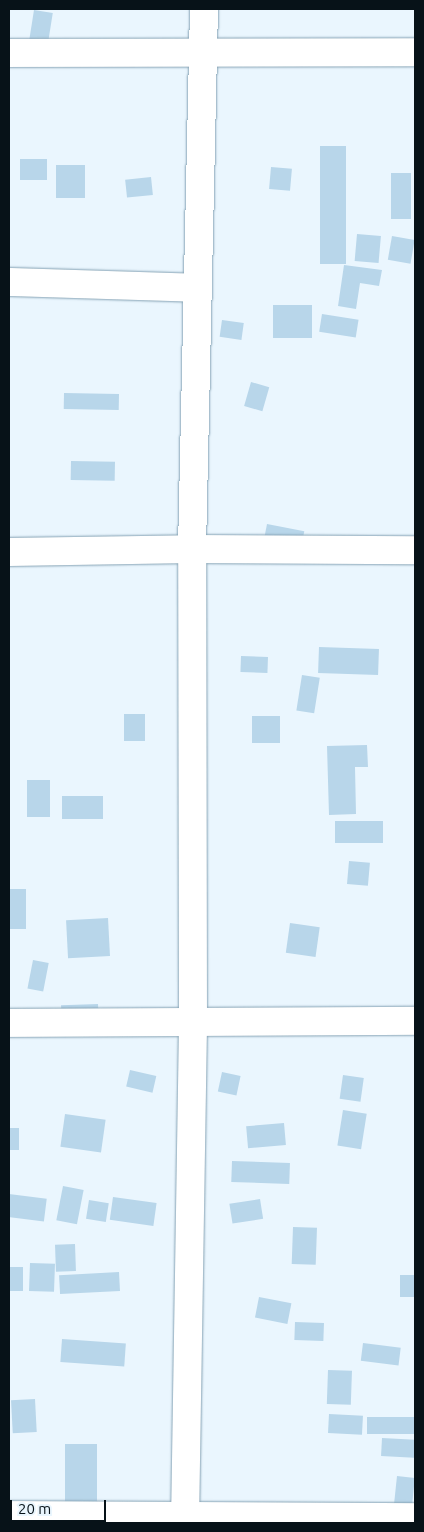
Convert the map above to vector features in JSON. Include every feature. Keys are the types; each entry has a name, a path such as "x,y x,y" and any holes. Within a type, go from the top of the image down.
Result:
{"street":[{"path":"185,1520 192,1024 192,549 204,9"},
{"path":"9,53 415,52"},
{"path":"9,282 198,288"},
{"path":"9,552 192,549 415,550"},
{"path":"9,1023 192,1024 415,1021"},
{"path":"9,1515 185,1520 415,1517"}],"building":[{"path":"34,10 53,13 45,62 26,59"},
{"path":"320,146 346,146 346,264 320,264"},
{"path":"20,159 47,159 47,180 20,180"},
{"path":"56,165 85,165 85,198 56,198"},
{"path":"271,167 292,169 290,191 269,189"},
{"path":"391,173 411,173 411,219 391,219"},
{"path":"151,177 153,195 127,198 125,180"},
{"path":"357,234 381,236 379,263 355,261"},
{"path":"392,236 415,240 410,264 388,260"},
{"path":"344,265 382,270 379,286 360,283 356,309 338,306"},
{"path":"273,305 312,305 312,338 273,338"},
{"path":"322,314 359,320 356,338 319,332"},
{"path":"222,320 244,323 241,340 220,337"},
{"path":"251,382 269,387 262,411 244,406"},
{"path":"64,393 119,394 119,410 64,409"},
{"path":"71,461 115,462 115,481 71,480"},
{"path":"267,524 304,531 300,556 262,549"},
{"path":"319,647 379,649 378,675 318,673"},
{"path":"241,656 268,657 267,673 240,672"},
{"path":"302,675 320,678 314,713 296,711"},
{"path":"124,714 145,714 145,741 124,741"},
{"path":"252,716 280,716 280,743 252,743"},
{"path":"367,745 368,767 355,767 356,814 329,815 327,746"},
{"path":"27,780 50,780 50,817 27,817"},
{"path":"62,796 103,796 103,819 62,819"},
{"path":"335,821 383,821 383,843 335,843"},
{"path":"349,861 370,863 368,886 347,884"},
{"path":"9,889 26,889 26,929 9,929"},
{"path":"108,918 110,956 68,958 66,920"},
{"path":"290,923 320,927 316,957 286,953"},
{"path":"33,960 49,963 43,992 27,988"},
{"path":"98,1004 99,1028 62,1029 61,1005"},
{"path":"130,1070 156,1076 152,1093 126,1087"},
{"path":"222,1072 241,1076 236,1096 218,1092"},
{"path":"343,1075 364,1078 360,1102 340,1099"},
{"path":"343,1110 367,1114 361,1149 337,1146"},
{"path":"65,1114 106,1120 101,1152 60,1147"},
{"path":"284,1123 286,1145 248,1148 246,1126"},
{"path":"9,1128 19,1128 19,1150 9,1150"},
{"path":"232,1161 290,1163 289,1184 231,1182"},
{"path":"63,1186 84,1190 77,1224 56,1220"},
{"path":"9,1194 47,1199 44,1221 9,1217"},
{"path":"113,1197 157,1203 153,1226 110,1220"},
{"path":"260,1199 263,1219 233,1224 229,1204"},
{"path":"89,1200 109,1203 106,1222 86,1219"},
{"path":"293,1227 317,1228 316,1265 292,1264"},
{"path":"75,1244 76,1271 56,1272 55,1245"},
{"path":"30,1263 55,1264 54,1292 29,1291"},
{"path":"9,1267 23,1267 23,1291 9,1291"},
{"path":"119,1272 120,1291 60,1294 59,1275"},
{"path":"400,1275 415,1275 415,1297 400,1297"},
{"path":"259,1297 291,1303 287,1324 255,1318"},
{"path":"295,1322 324,1323 323,1341 294,1340"},
{"path":"62,1339 126,1343 124,1366 60,1362"},
{"path":"363,1343 401,1348 399,1365 361,1361"},
{"path":"328,1370 352,1371 351,1405 327,1404"},
{"path":"35,1399 37,1432 13,1433 11,1400"},
{"path":"329,1414 363,1416 362,1435 328,1433"},
{"path":"367,1417 415,1417 415,1434 367,1434"},
{"path":"382,1438 415,1440 414,1458 381,1456"},
{"path":"65,1444 97,1444 97,1506 65,1506"},
{"path":"397,1476 415,1478 411,1512 393,1510"}]}
